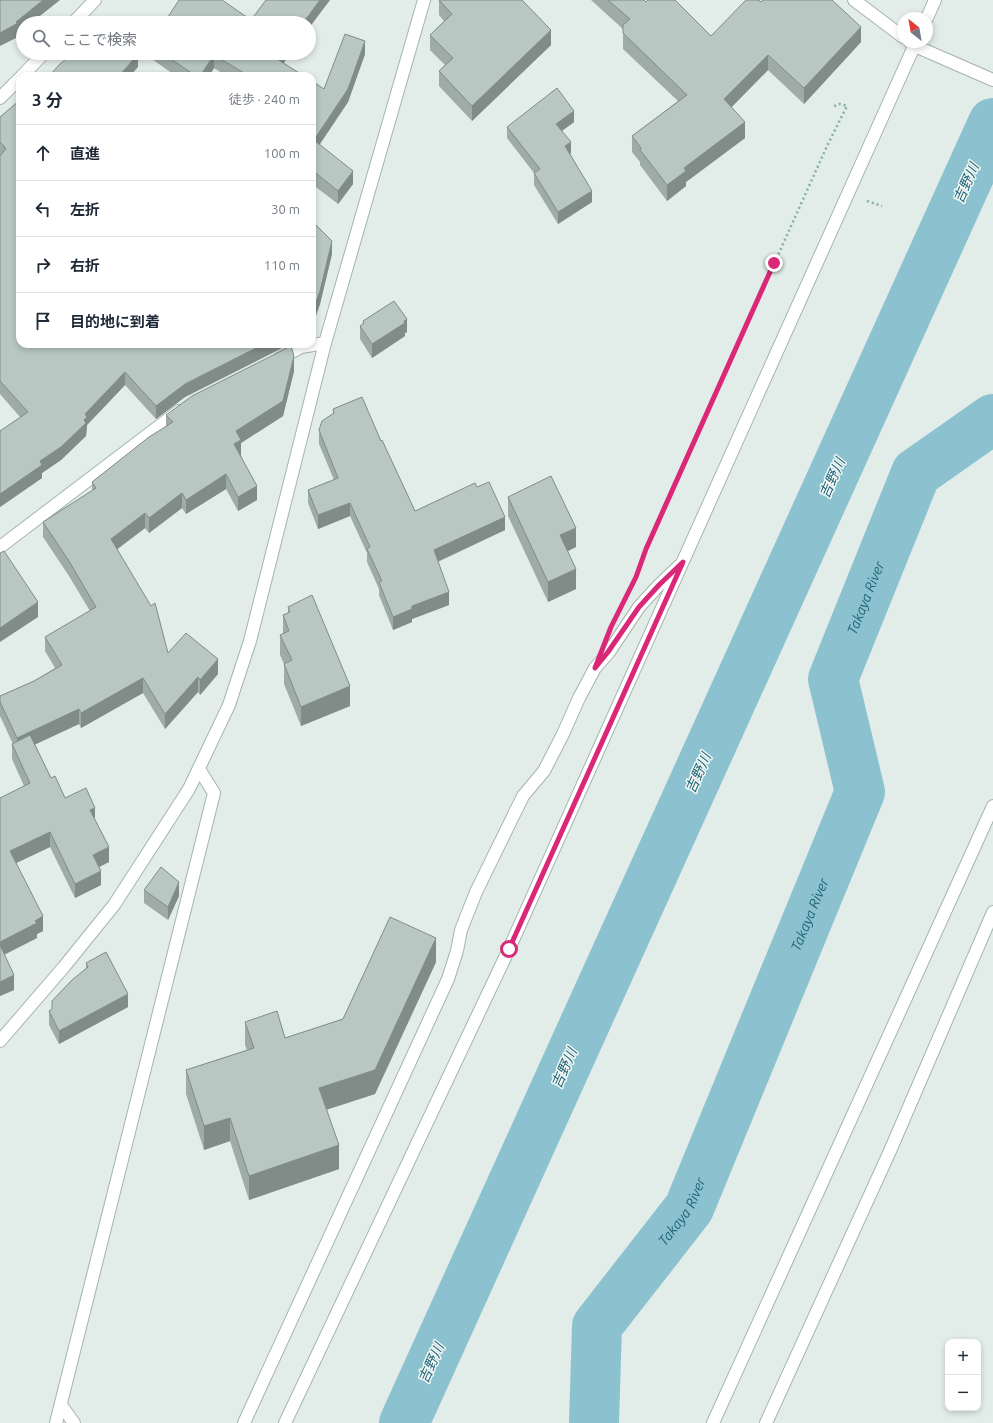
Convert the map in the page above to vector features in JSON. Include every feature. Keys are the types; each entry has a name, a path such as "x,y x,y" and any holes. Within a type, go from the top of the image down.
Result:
{"street":[{"path":"80,16 95,0"},
{"path":"0,1041 63,968 114,905 189,789 229,705 250,641 325,343 424,0"},
{"path":"854,0 897,32"},
{"path":"929,12 934,0"},
{"path":"285,1423 509,949 683,562 911,48"},
{"path":"924,48 993,80"},
{"path":"26,72 37,60"},
{"path":"0,98 16,82"},
{"path":"316,345 325,343"},
{"path":"266,365 300,348"},
{"path":"0,547 188,404"},
{"path":"244,1423 448,979 457,951 461,930 474,898 523,796 544,771 595,668 639,607 683,562"},
{"path":"56,1423 214,793 199,769"},
{"path":"713,1423 993,806"},
{"path":"766,1423 890,1150 993,912"},
{"path":"61,1405 74,1423"}],"path":[{"path":"633,583 646,549 808,187 846,106 840,104 832,107"}],"building":[{"path":"0,0 43,0 23,16 16,16 16,24 0,33"},
{"path":"179,0 222,0 245,16 169,16"},
{"path":"266,0 320,0 308,16 254,16"},
{"path":"439,0 522,0 551,30 472,106 439,71 453,58 430,35 452,14"},
{"path":"608,0 644,0 646,2 648,0 675,0 711,36 746,0 759,0 761,2 763,0 832,0 861,27 804,88 768,55 724,99 745,122 684,168 686,171 667,185 640,150 641,148 632,136 687,95 623,33 623,25 630,19"},
{"path":"345,34 365,41 348,89 316,137 316,84 324,89"},
{"path":"65,60 133,60 122,72 53,72"},
{"path":"172,60 211,60 203,72 190,72"},
{"path":"222,60 279,60 298,72 242,72"},
{"path":"557,88 574,111 556,124 571,142 565,146 592,191 558,212 534,173 540,169 507,127"},
{"path":"16,103 16,348 256,348 185,384 156,406 125,372 85,414 87,417 84,420 86,423 61,447 40,461 42,465 0,494 0,431 28,412 0,381 0,156 6,149 0,142 0,117"},
{"path":"316,142 353,171 338,191 316,173"},
{"path":"316,225 332,241 316,302"},
{"path":"394,301 407,319 404,321 405,323 372,344 360,326 364,323 363,321"},
{"path":"287,348 292,348 294,356 283,401 236,431 241,440 234,444 257,486 238,497 226,474 186,500 182,493 149,518 145,513 111,539 151,606 155,603 168,653 186,633 218,659 200,680 198,677 165,714 143,678 81,713 79,709 17,738 0,702 0,696 34,681 62,665 45,637 96,607 69,561 43,522 96,488 92,482 149,437 173,422 166,415 192,396"},
{"path":"362,397 381,441 382,440 415,511 475,483 477,487 489,482 505,517 434,550 449,592 412,606 412,609 393,617 379,582 382,581 367,549 370,547 350,503 318,515 308,490 338,478 319,430 322,421 334,413 333,409"},
{"path":"551,476 576,528 560,535 576,569 548,582 508,497"},
{"path":"4,551 38,602 0,628 0,553"},
{"path":"312,595 350,686 301,707 284,664 292,660 280,635 289,631 283,615 290,612 288,607"},
{"path":"30,735 51,778 55,776 65,798 86,788 95,808 90,810 109,847 93,855 101,871 75,884 50,832 10,851 43,916 35,921 37,923 0,942 0,798 30,783 12,744"},
{"path":"161,867 179,882 168,907 144,890"},
{"path":"390,917 436,938 375,1070 319,1088 339,1145 249,1176 230,1118 204,1126 186,1070 254,1048 245,1022 277,1011 285,1038 343,1019"},
{"path":"0,945 14,975 0,982"},
{"path":"106,952 128,994 59,1031 49,1011 52,1009 52,1001 72,980 88,967 86,963"}],"waterway":[{"name":"吉野川","path":"404,1423 993,123"},
{"name":"Takaya River","path":"594,1423 597,1326 689,1208 860,792 833,679 916,473 993,419"}],"route":[{"path":"509,949 683,562 639,607 595,668 611,627 636,577 646,549 774,263"}]}
